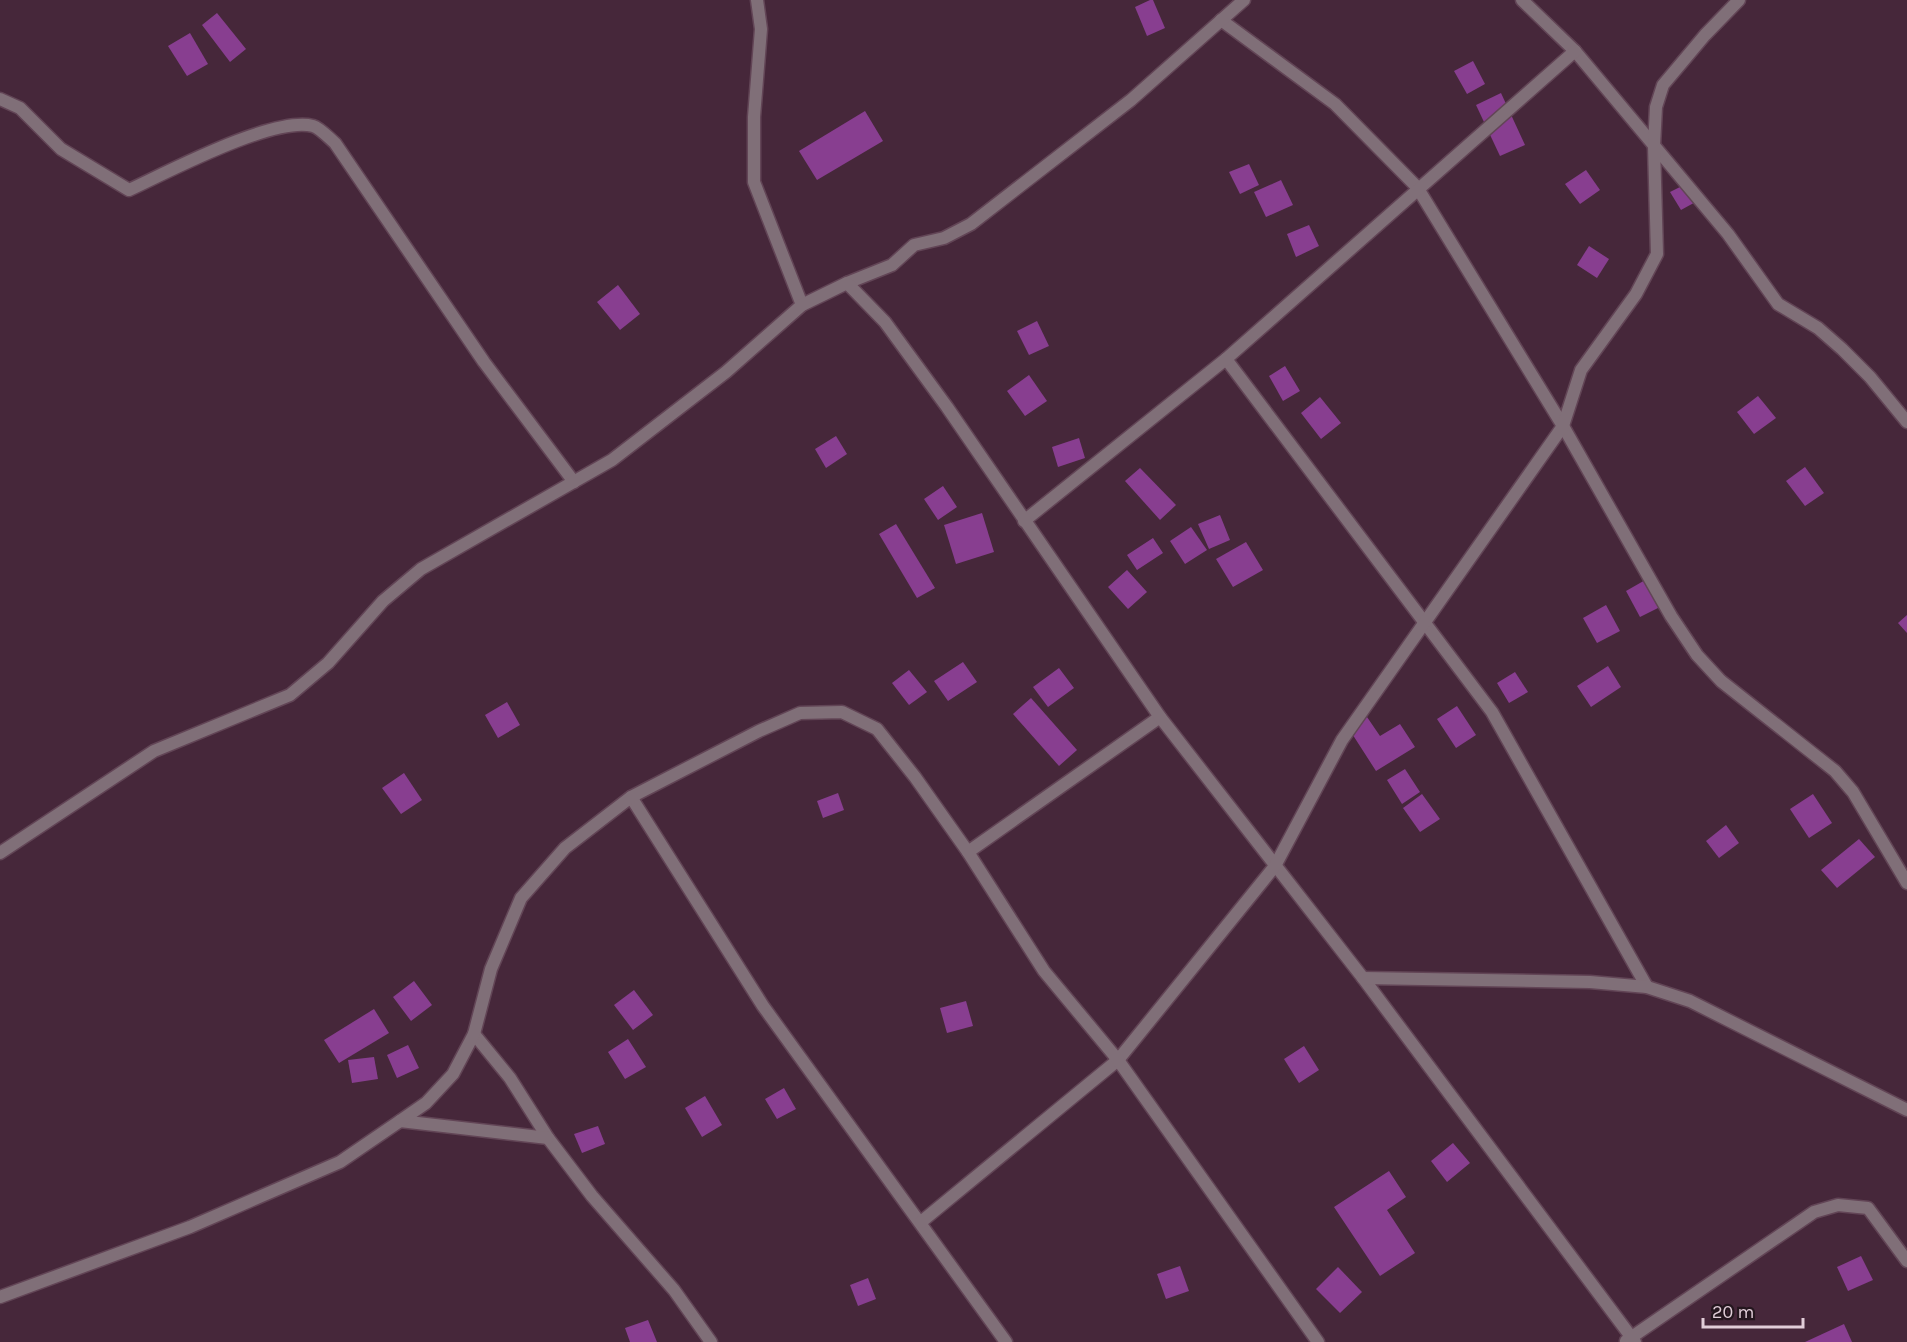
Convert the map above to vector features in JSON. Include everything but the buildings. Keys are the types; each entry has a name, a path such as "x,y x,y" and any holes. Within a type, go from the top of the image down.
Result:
{"street":[{"path":"757,0 761,29 754,117 754,182 802,305"},
{"path":"0,853 154,751 290,695 328,663 383,601 421,569 612,460 726,372 802,305 847,283 892,265 914,245 944,238 971,224 1131,100 1244,0"},
{"path":"1522,0 1575,51 1728,234 1779,304 1818,328 1842,349 1870,377 1907,422"},
{"path":"921,1222 1118,1060 1275,866 1342,740 1426,624 1563,426 1581,369 1636,294 1657,254 1654,146 1656,107 1663,85 1705,35 1739,0"},
{"path":"1221,20 1335,104 1417,188 1563,426 1671,616 1697,655 1721,681 1835,771 1853,792 1907,883"},
{"path":"1024,521 1226,359 1417,188 1575,51"},
{"path":"0,99 20,108 61,148 129,190 249,137 286,126 314,126 335,143 484,362 574,482"},
{"path":"847,283 885,322 947,407 1160,717 1363,978 1630,1340 1814,1212 1838,1205 1868,1209 1907,1261"},
{"path":"1226,359 1492,712 1647,987"},
{"path":"0,1297 190,1227 340,1162 426,1103 453,1074 474,1034 491,969 521,898 565,848 631,797 800,713 842,712 877,729 915,777 968,852 1044,971 1118,1060 1318,1342"},
{"path":"968,852 1160,717"},
{"path":"631,797 763,1006 1006,1342"},
{"path":"1363,978 1590,982 1647,987 1700,1006 1906,1108"},
{"path":"474,1034 510,1078 548,1138 592,1196 675,1290 711,1342"},
{"path":"400,1120 548,1138"}]}
